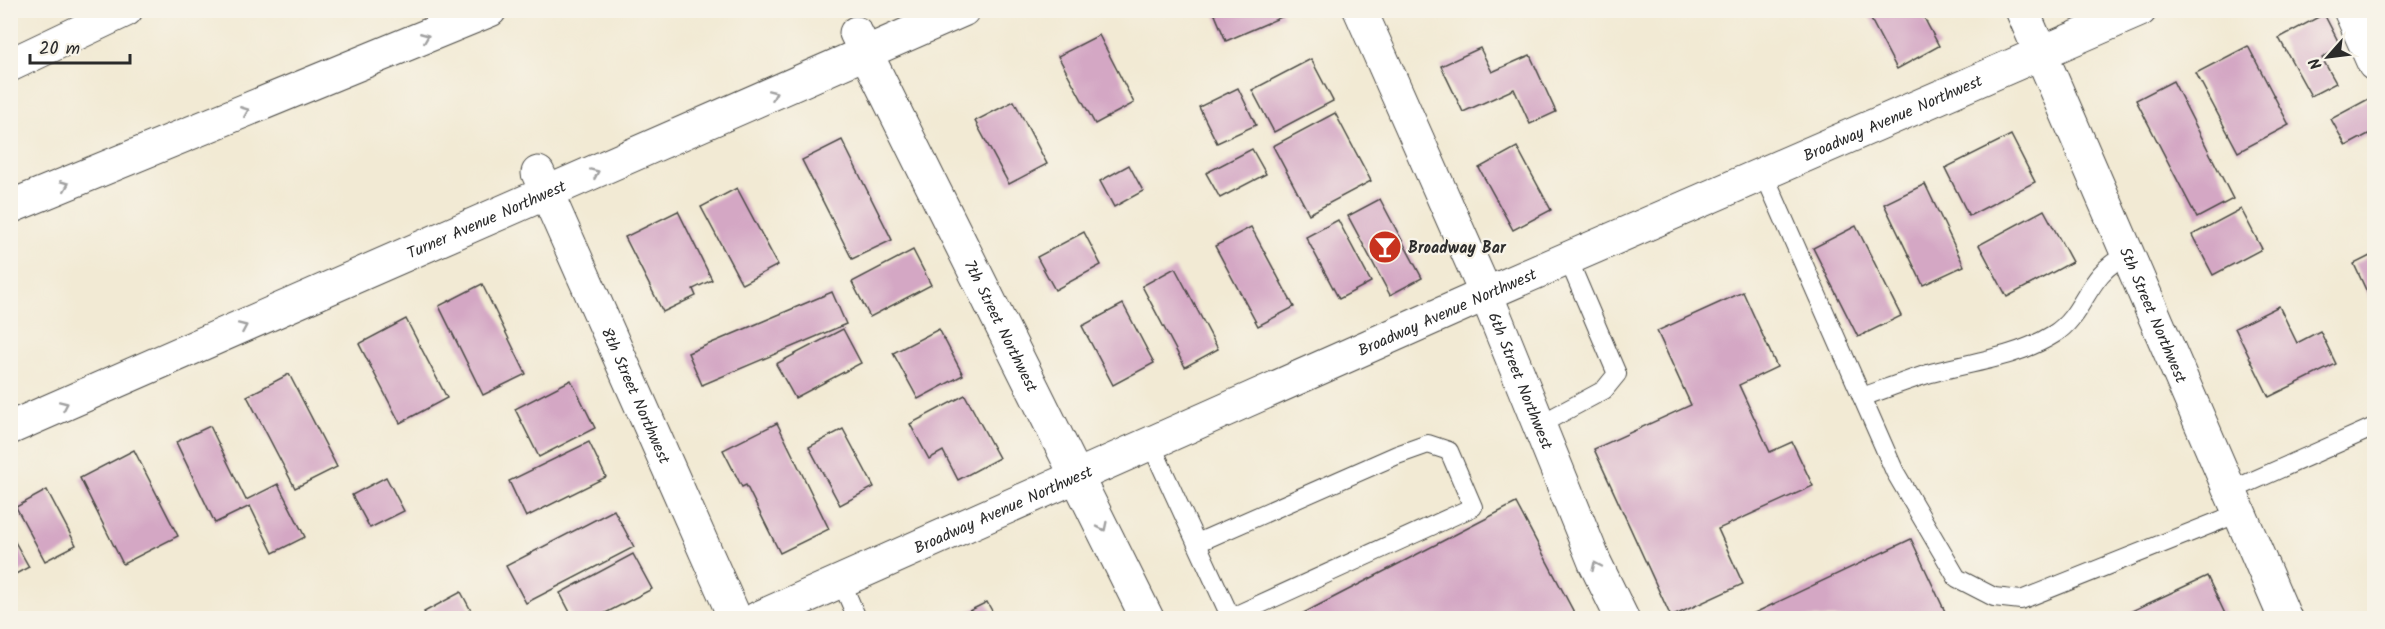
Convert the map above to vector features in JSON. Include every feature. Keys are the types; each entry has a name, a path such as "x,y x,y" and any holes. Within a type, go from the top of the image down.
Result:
{"main road":[{"path":"10,65 126,10"},
{"path":"10,207 490,10"},
{"name":"Turner Avenue Northwest","path":"10,428 543,184 861,43 963,10"},
{"name":"6th Street Northwest","path":"1360,10 1486,294 1595,563 1622,618"},
{"name":"5th Street Northwest","path":"2022,10 2285,618"},
{"name":"Broadway Avenue Northwest","path":"759,618 1077,474 2140,10"},
{"path":"2350,10 2374,64"},
{"name":"7th Street Northwest","path":"861,43 1147,618"},
{"name":"8th Street Northwest","path":"543,184 735,618"}],"lane":[{"path":"1764,174 1895,472 1957,578 1994,597 2021,600 2235,502 2374,428"},
{"path":"1862,397 1929,374 2034,346 2057,332 2072,317 2103,269 2127,255"},
{"path":"1539,425 1604,390 1617,374 1568,259"},
{"path":"1150,442 1197,543 1232,618 1473,507 1449,451 1428,444 1397,455 1197,543"},
{"path":"841,581 857,618"}],"building":[{"path":"1213,10 1281,10 1284,16 1226,41"},
{"path":"1866,10 1920,10 1939,46 1897,69"},
{"path":"2324,14 2341,47 2322,58 2336,83 2311,96 2279,38"},
{"path":"1099,35 1134,103 1095,124 1058,56"},
{"path":"2248,46 2289,125 2238,152 2196,73"},
{"path":"1480,48 1492,72 1530,55 1556,112 1530,124 1514,89 1463,112 1441,66"},
{"path":"1311,59 1333,101 1274,132 1252,90"},
{"path":"2173,81 2233,199 2197,218 2136,100"},
{"path":"1238,88 1256,125 1217,143 1199,107"},
{"path":"2374,96 2374,131 2346,146 2331,119"},
{"path":"1014,101 1047,164 1009,184 975,121"},
{"path":"1335,113 1371,181 1309,214 1273,146"},
{"path":"2011,135 2035,182 1969,216 1945,168"},
{"path":"842,140 892,240 852,259 802,160"},
{"path":"1517,147 1551,210 1513,230 1479,168"},
{"path":"1252,149 1266,174 1220,198 1206,173"},
{"path":"1129,165 1143,191 1114,207 1100,181"},
{"path":"1925,184 1964,266 1923,285 1884,204"},
{"path":"737,188 778,265 742,284 701,207"},
{"name":"Broadway Bar","path":"1380,199 1422,278 1390,295 1348,216"},
{"path":"2241,209 2262,249 2213,275 2192,235"},
{"path":"2044,210 2072,262 2007,297 1979,245"},
{"path":"678,211 712,280 693,289 696,296 663,312 625,237"},
{"path":"1338,220 1371,282 1339,299 1306,237"},
{"path":"1856,226 1901,316 1858,337 1813,248"},
{"path":"1251,227 1294,307 1258,326 1215,246"},
{"path":"1084,232 1101,265 1055,290 1037,257"},
{"path":"913,250 931,285 870,317 852,282"},
{"path":"2374,254 2374,307 2354,264"},
{"path":"1175,268 1218,349 1185,367 1142,286"},
{"path":"482,284 526,374 483,395 439,306"},
{"path":"832,292 846,324 702,385 688,353"},
{"path":"1743,292 1777,367 1739,385 1770,452 1792,442 1813,486 1718,529 1743,584 1671,617 1594,449 1691,405 1657,331"},
{"path":"1123,304 1154,363 1113,385 1082,326"},
{"path":"2279,306 2297,343 2320,331 2336,364 2269,397 2235,328"},
{"path":"406,319 447,398 400,423 359,344"},
{"path":"843,329 861,363 795,398 776,364"},
{"path":"939,329 963,375 918,399 893,353"},
{"path":"289,374 337,467 295,488 247,396"},
{"path":"571,380 595,428 539,457 515,409"},
{"path":"965,395 999,458 958,480 943,451 929,459 910,424"},
{"path":"777,423 829,529 780,553 746,485 742,487 723,450"},
{"path":"210,426 246,500 278,484 305,537 273,553 250,506 215,523 176,442"},
{"path":"843,429 874,487 840,505 809,447"},
{"path":"589,442 606,477 526,517 509,481"},
{"path":"134,450 178,536 123,564 80,478"},
{"path":"386,477 404,511 370,528 352,495"},
{"path":"47,490 76,545 45,561 16,507"},
{"path":"1516,503 1577,618 1294,618"},
{"path":"614,510 634,547 526,603 506,566"},
{"path":"10,533 29,567 10,577"},
{"path":"1911,539 1948,618 1744,618"},
{"path":"633,554 652,589 596,618 573,618 560,593"},
{"path":"2207,576 2227,618 2117,618"},
{"path":"461,592 475,618 428,618 424,612"},
{"path":"987,602 996,618 955,618"}],"place":[{"name":"Broadway Bar","path":"1385,247"}]}
